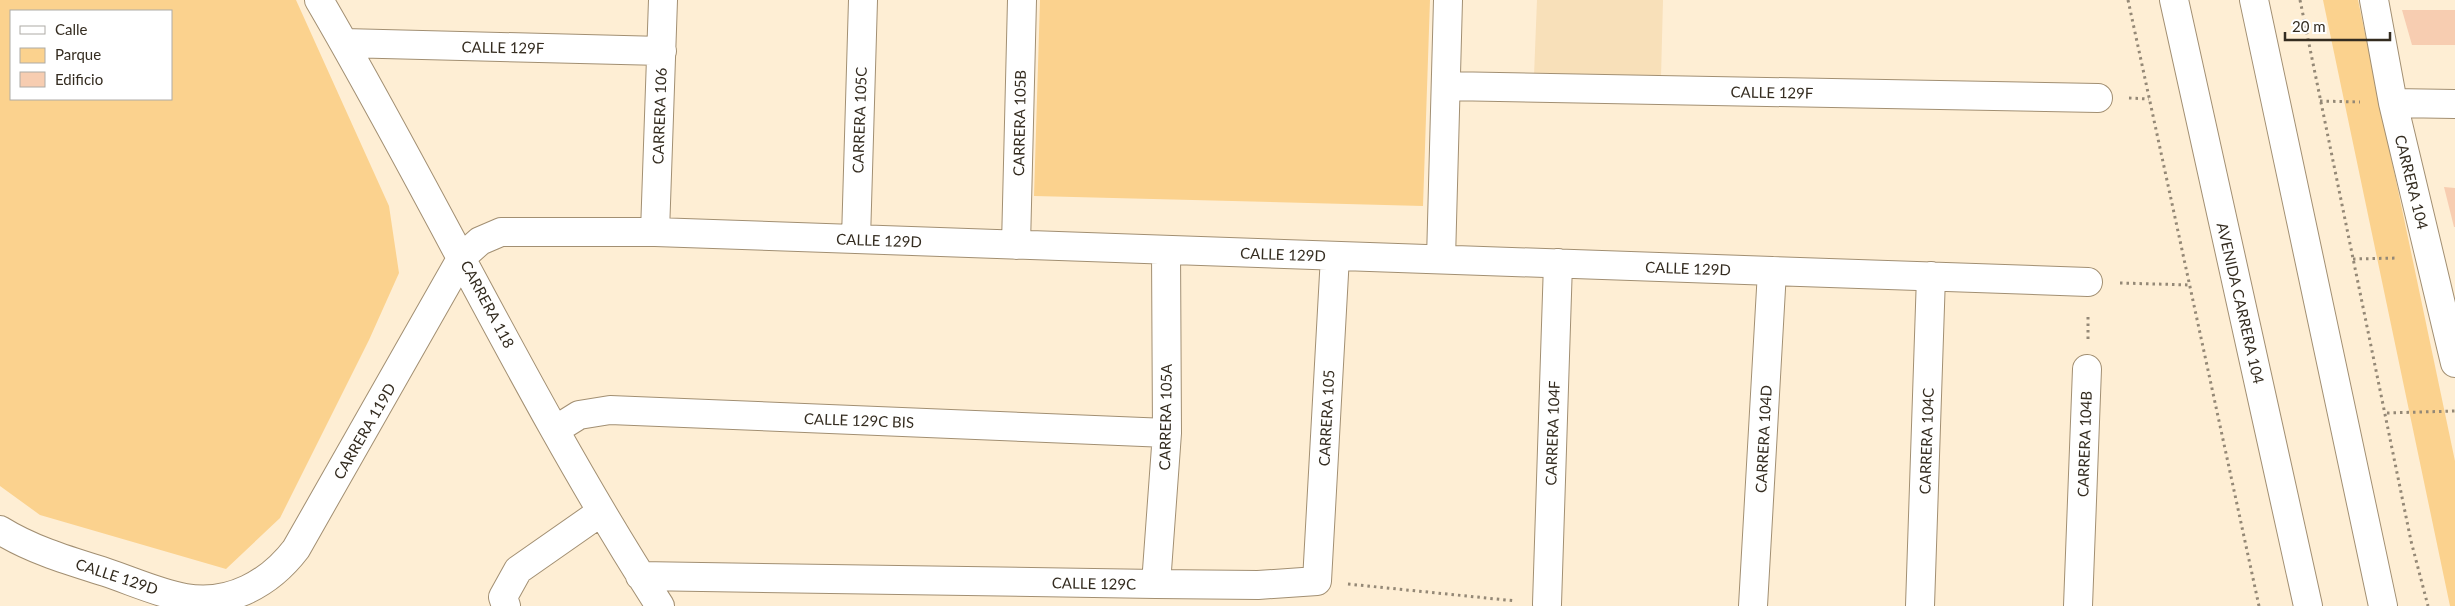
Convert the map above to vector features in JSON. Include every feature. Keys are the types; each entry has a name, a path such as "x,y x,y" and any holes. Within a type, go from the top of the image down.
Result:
{"street":[{"name":"CARRERA 118","path":"318,0 471,249 555,430 601,512 660,606"},
{"name":"CARRERA 106","path":"655,232 663,0"},
{"name":"CARRERA 105C","path":"856,239 863,0"},
{"name":"CARRERA 105B","path":"1016,245 1022,0"},
{"path":"1442,260 1448,0"},
{"name":"AVENIDA CARRERA 104","path":"2174,0 2308,606"},
{"path":"2254,0 2383,606"},
{"name":"CARRERA 104","path":"2374,0 2393,103 2443,257 2455,363"},
{"name":"CALLE 129F","path":"344,43 662,51"},
{"name":"CALLE 129F","path":"1446,86 2098,98"},
{"path":"2393,103 2455,104"},
{"name":"CALLE 129D","path":"471,249 501,232 655,232 2088,282"},
{"name":"CARRERA 119D","path":"243,600 282,568 296,549 471,249"},
{"name":"CARRERA 105A","path":"1156,584 1167,433 1166,250"},
{"name":"CARRERA 105","path":"1317,581 1335,256"},
{"name":"CARRERA 104F","path":"1547,604 1558,263"},
{"name":"CARRERA 104D","path":"1754,606 1772,271"},
{"name":"CARRERA 104C","path":"1920,606 1931,276"},
{"name":"CARRERA 104B","path":"2078,606 2088,369"},
{"name":"CALLE 129C BIS","path":"555,430 578,415 610,410 1167,433"},
{"path":"506,606 503,597 518,570 601,512"},
{"name":"CALLE 129D","path":"0,530 49,554 186,599 243,600"},
{"name":"CALLE 129C","path":"640,576 1156,584 1258,595 1317,581"}],"path":[{"path":"2128,0 2259,606"},
{"path":"2300,0 2353,259 2387,412 2412,541 2428,606"},
{"path":"2320,101 2393,103"},
{"path":"2353,259 2443,257"},
{"path":"2088,282 2190,285"},
{"name":"CARRERA 104B","path":"2088,282 2088,369"},
{"path":"2387,412 2455,412"},
{"path":"1317,581 1547,604"}],"shaded area":[{"path":"1537,0 1663,0 1661,77 1534,76"}],"green space":[{"path":"0,0 296,0 389,206 399,273 369,340 280,518 226,569 40,515 0,486"},
{"path":"1040,0 1430,0 1423,206 1034,196"},
{"path":"2323,0 2358,0 2455,461 2455,606 2450,606"}],"building":[{"path":"2402,10 2455,10 2455,45 2412,45"},
{"path":"2444,187 2455,188 2455,227 2454,227"}]}
